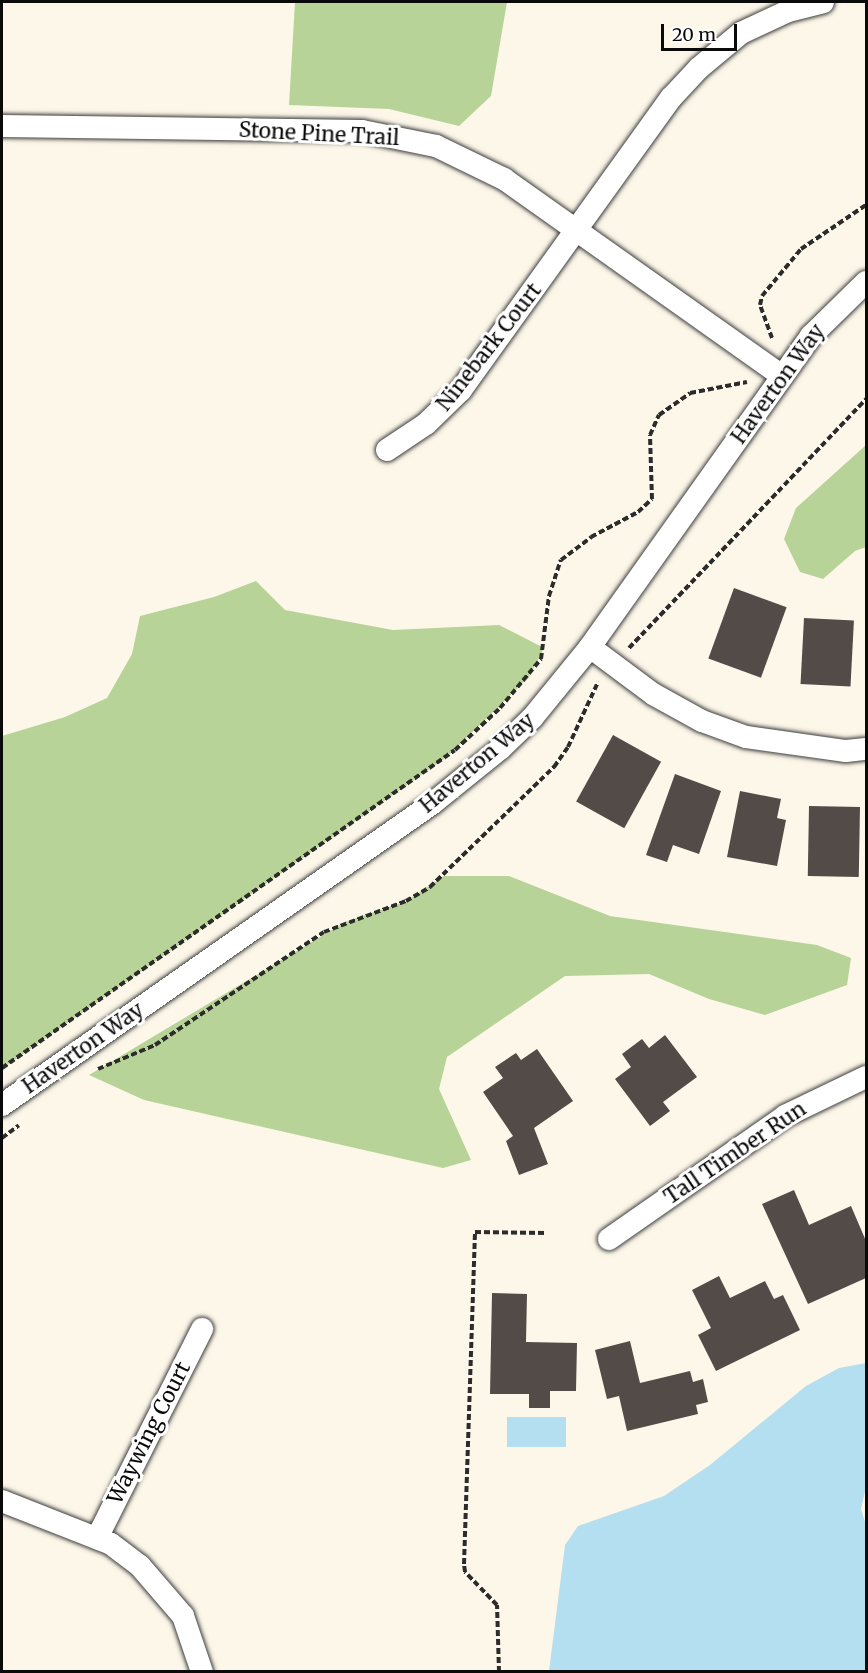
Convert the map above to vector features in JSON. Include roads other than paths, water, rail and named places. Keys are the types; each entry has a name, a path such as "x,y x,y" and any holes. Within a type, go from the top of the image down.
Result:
{"street":[{"name":"Ninebark Court","path":"387,450 426,424 461,390 578,231 671,98 719,49 765,21 823,2"},
{"name":"Stone Pine Trail","path":"2,126 362,131 414,139 456,153 504,179 782,376"},
{"name":"Haverton Way","path":"2,1105 469,775 533,717 590,648 782,376 825,319 867,282"},
{"path":"590,648 682,710 746,737 846,751 867,749"},
{"name":"Tall Timber Run","path":"609,1239 785,1116 867,1077"},
{"name":"Waywing Court","path":"97,1538 202,1329"},
{"path":"2,1501 97,1538 140,1566 183,1616 202,1671"}],"water":[{"path":"866,1363 866,1487 861,1509 866,1525 866,1671 549,1671 565,1545 578,1526 664,1496 710,1465 806,1386 839,1368"},
{"path":"507,1417 566,1417 566,1447 507,1447"}]}
